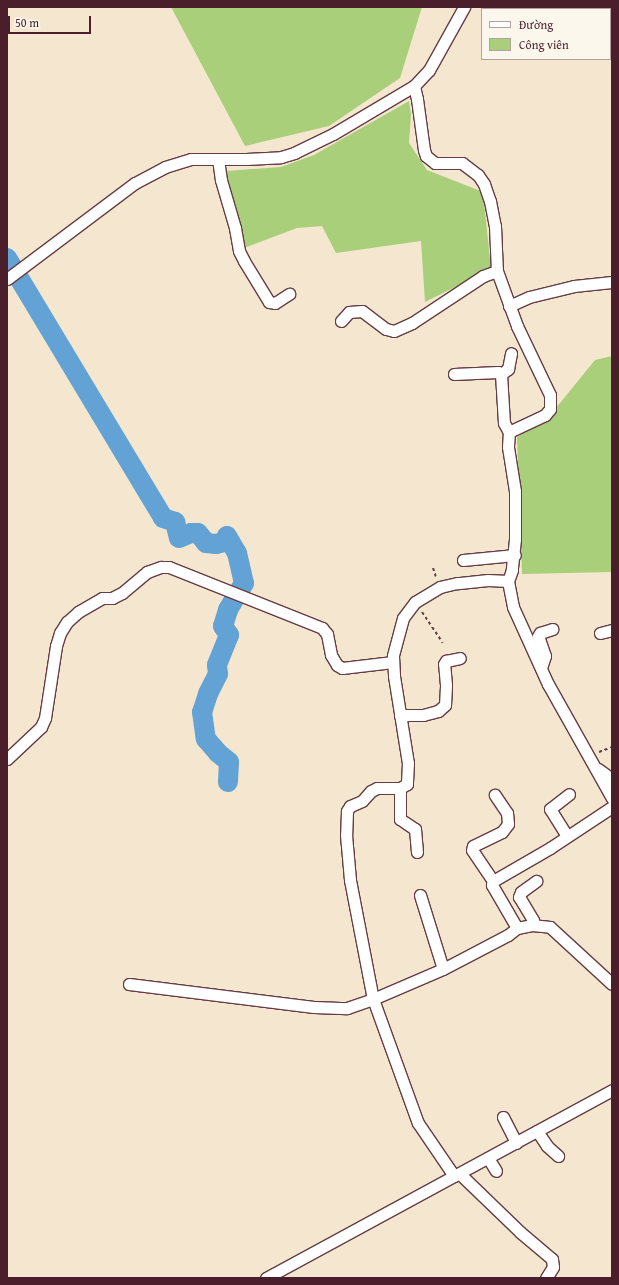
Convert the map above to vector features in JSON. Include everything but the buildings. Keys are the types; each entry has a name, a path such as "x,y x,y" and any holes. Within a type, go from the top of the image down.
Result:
{"street":[{"path":"7,280 135,183 165,167 191,159 281,156 294,153 333,134 414,86 429,70 464,7"},
{"path":"414,86 426,156 435,163 462,164 478,175 484,184 490,201 495,226 497,271 517,326 550,395 550,409 545,415 509,432"},
{"path":"218,159 221,180 235,228 239,251 244,261 269,302 275,303 289,294"},
{"path":"341,321 349,312 362,311 386,329 394,331 412,323 483,276 497,271"},
{"path":"510,306 529,297 574,286 612,282"},
{"path":"501,374 508,369 511,353"},
{"path":"454,374 498,372 501,374"},
{"path":"501,374 504,423 509,432 508,447 516,491 514,555 508,581 513,607 548,684 612,798"},
{"path":"463,560 514,555"},
{"path":"7,759 41,727 45,718 56,646 60,633 67,622 78,612 102,598 112,598 122,594 147,572 161,566 168,567 232,594 322,628 327,634 331,655 337,665 342,668 394,662"},
{"path":"508,581 488,580 457,583 440,587 415,602 403,618 396,644 394,662 408,774 407,784 400,788 377,788 371,790 362,801 350,806 347,811 346,844 350,880 373,999 418,1123 457,1175 552,1259 553,1267 546,1278"},
{"path":"541,668 545,656 538,636 540,633 552,629"},
{"path":"600,633 612,630"},
{"path":"400,715 423,715 438,711 445,705 446,695 444,664 446,661 460,658"},
{"path":"596,768 601,769 612,779"},
{"path":"400,788 400,819 415,829 417,852"},
{"path":"567,836 550,809 569,794"},
{"path":"495,795 507,813 508,824 502,832 473,846 472,850 493,881 492,885 516,928"},
{"path":"493,881 612,807"},
{"path":"532,925 533,920 519,897 521,892 536,880"},
{"path":"420,895 443,969"},
{"path":"129,984 314,1007 347,1008 373,999 443,969 508,935 516,928 532,925 550,927 612,984"},
{"path":"266,1278 612,1090"},
{"path":"502,1117 516,1143"},
{"path":"537,1131 558,1156"},
{"path":"488,1158 496,1171"}],"path":[{"path":"415,602 443,643"},
{"path":"588,755 612,747"}],"green space":[{"path":"171,7 422,7 400,78 329,126 245,146"},
{"path":"409,101 411,114 409,143 427,170 483,192 491,269 425,302 421,241 336,253 322,226 297,228 244,248 226,171 281,167 314,155"},
{"path":"612,356 612,572 522,574 517,437 539,424 560,403 595,360"}],"waterway":[{"path":"7,258 163,518 175,522 179,538 191,533 198,533 206,543 216,544 225,542 227,536 237,553 244,583 228,610 223,626 229,635 217,665 218,674 208,694 202,712 206,739 218,753 229,762 228,782"}]}
